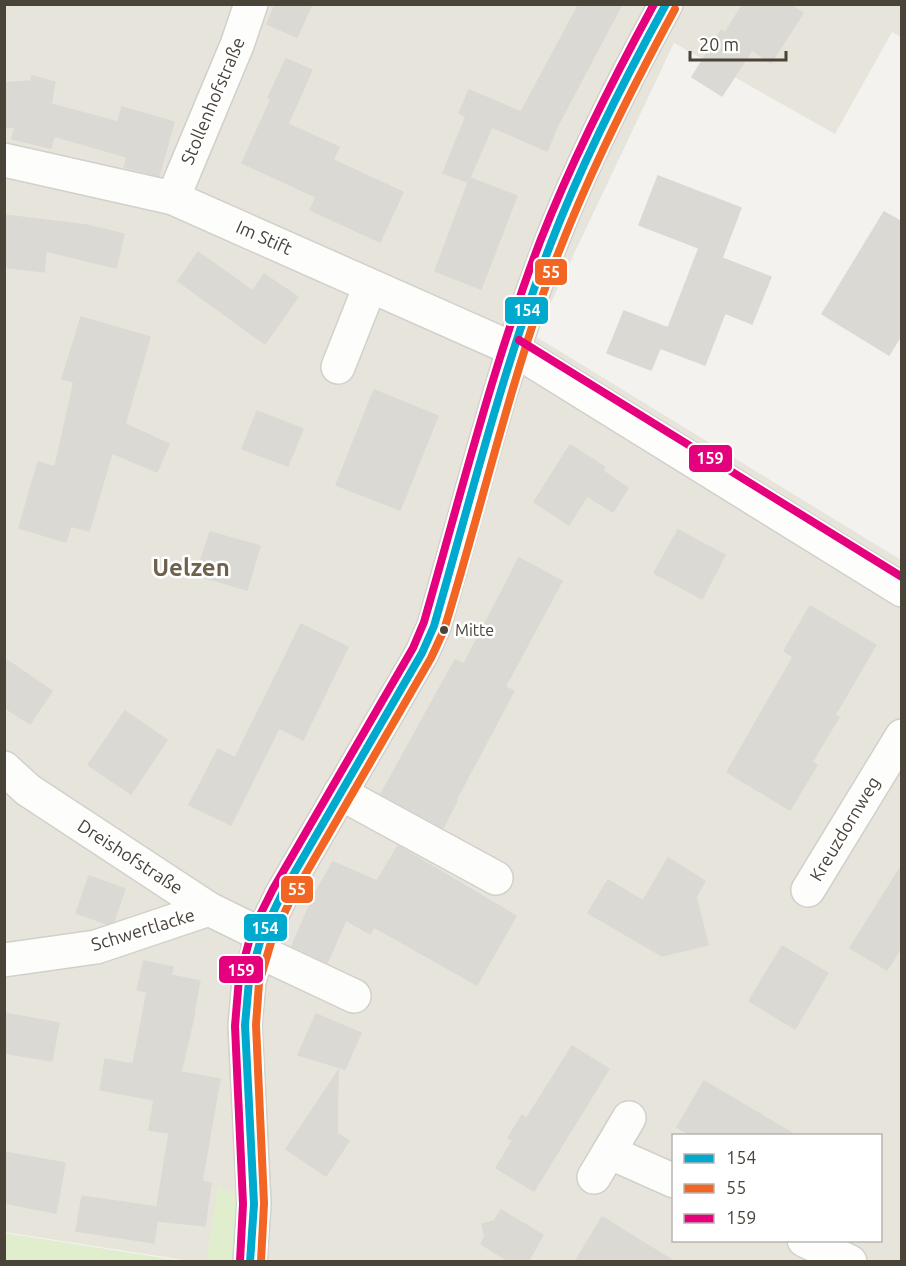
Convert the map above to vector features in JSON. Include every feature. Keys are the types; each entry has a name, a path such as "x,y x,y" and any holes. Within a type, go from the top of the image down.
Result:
{"street":[{"name":"Stollenhofstraße","path":"173,198 237,45 251,4"},
{"path":"250,1262 254,1203 245,1025 249,981 260,943 282,894 422,653 434,626 513,350 551,243 588,152 639,51 666,4"},
{"name":"Im Stift","path":"4,160 173,198 513,350 902,590"},
{"path":"338,367 370,286"},
{"name":"Kreuzdornweg","path":"808,890 902,736"},
{"name":"Dreishofstraße","path":"4,768 28,790 260,943 354,996"},
{"path":"340,793 496,878"},
{"name":"Schwertlacke","path":"4,960 96,946 209,909"},
{"path":"629,1118 602,1164 672,1181"},
{"path":"808,1242 850,1262"}],"shaded area":[{"path":"4,5 901,5 901,37 892,32 835,134 674,43 535,336 901,560 901,1261 196,1262 5,1232"}],"green space":[{"path":"218,1185 254,1204 250,1261 206,1262"},
{"path":"5,1233 182,1261 5,1261"}],"building":[{"path":"275,4 312,4 297,37 267,24"},
{"path":"579,4 622,4 557,127 547,151 492,127 468,182 443,173 466,116 459,113 469,90 521,112"},
{"path":"743,4 789,4 803,13 771,63 752,50 722,96 692,77 721,30 725,33"},
{"path":"286,59 312,70 288,124 339,147 333,160 403,192 380,242 310,210 316,197 242,163"},
{"path":"32,76 55,82 51,104 118,122 122,107 174,122 159,176 124,167 127,157 54,136 51,148 12,139 15,127 4,128 4,83 31,81"},
{"path":"658,176 741,208 722,258 771,277 752,324 725,313 705,365 660,348 651,370 607,353 624,311 668,328 699,248 639,225"},
{"path":"470,178 517,196 481,289 435,271"},
{"path":"884,212 902,222 902,334 889,355 822,314"},
{"path":"4,215 86,225 124,234 116,268 46,251 44,272 4,267"},
{"path":"198,252 253,291 264,274 298,297 265,344 178,281"},
{"path":"81,317 150,337 125,424 169,444 157,472 112,453 89,531 71,526 66,542 19,528 38,462 55,467 74,382 62,379"},
{"path":"374,390 438,416 400,510 336,485"},
{"path":"257,411 303,429 288,466 242,449"},
{"path":"570,445 605,467 603,471 628,488 613,512 587,496 569,525 534,502"},
{"path":"678,530 725,555 702,599 654,573"},
{"path":"210,532 260,546 247,590 196,575"},
{"path":"519,558 562,581 505,687 514,691 443,828 381,794 455,660 464,664"},
{"path":"810,606 876,645 835,715 839,717 812,762 817,765 790,810 727,772 793,657 784,651"},
{"path":"301,624 348,647 303,740 279,728 231,825 189,805 218,749 235,758"},
{"path":"4,658 52,691 30,724 4,707"},
{"path":"125,711 167,740 131,794 88,765"},
{"path":"398,846 516,916 477,985 374,927 370,934 346,920 327,963 292,946 314,895 333,862 377,881"},
{"path":"668,858 705,881 696,897 708,945 662,956 588,913 608,880 643,901"},
{"path":"902,865 902,946 887,970 850,948"},
{"path":"89,876 125,889 114,921 107,924 76,913"},
{"path":"782,946 828,973 795,1029 749,1001"},
{"path":"144,961 173,967 171,975 200,981 181,1072 220,1079 202,1181 211,1183 205,1226 157,1221 154,1243 76,1231 82,1196 157,1207 169,1133 149,1130 154,1100 100,1090 105,1059 133,1064 147,992 137,990"},
{"path":"4,1013 59,1023 52,1061 4,1053"},
{"path":"316,1014 361,1033 345,1069 298,1055"},
{"path":"572,1046 609,1069 534,1191 496,1168 513,1140 508,1138 522,1115 527,1118"},
{"path":"338,1071 337,1133 349,1141 326,1176 286,1149"},
{"path":"704,1081 794,1134 689,1134 677,1127"},
{"path":"4,1152 65,1163 56,1213 4,1203"},
{"path":"501,1210 543,1235 528,1262 510,1262 481,1244 485,1236 482,1224 494,1221"},
{"path":"602,1217 675,1262 575,1262"}],"transit line":[{"name":"159","path":"240,1261 243,1204 235,1026 239,978 252,931 273,889 413,648 424,622 493,381 541,239 594,120 654,4"},
{"name":"154","path":"250,1262 254,1204 245,1025 249,981 262,935 282,894 422,653 434,626 503,385 551,243 604,122 666,4"},
{"name":"55","path":"261,1262 264,1203 256,1025 259,983 272,939 291,899 431,658 444,630 516,377 543,294 571,221 603,149 675,9"},
{"name":"159","path":"519,340 902,577"}],"place":[{"name":"Mitte","path":"444,630"}],"district":[{"name":"Uelzen","path":"191,568"}]}
